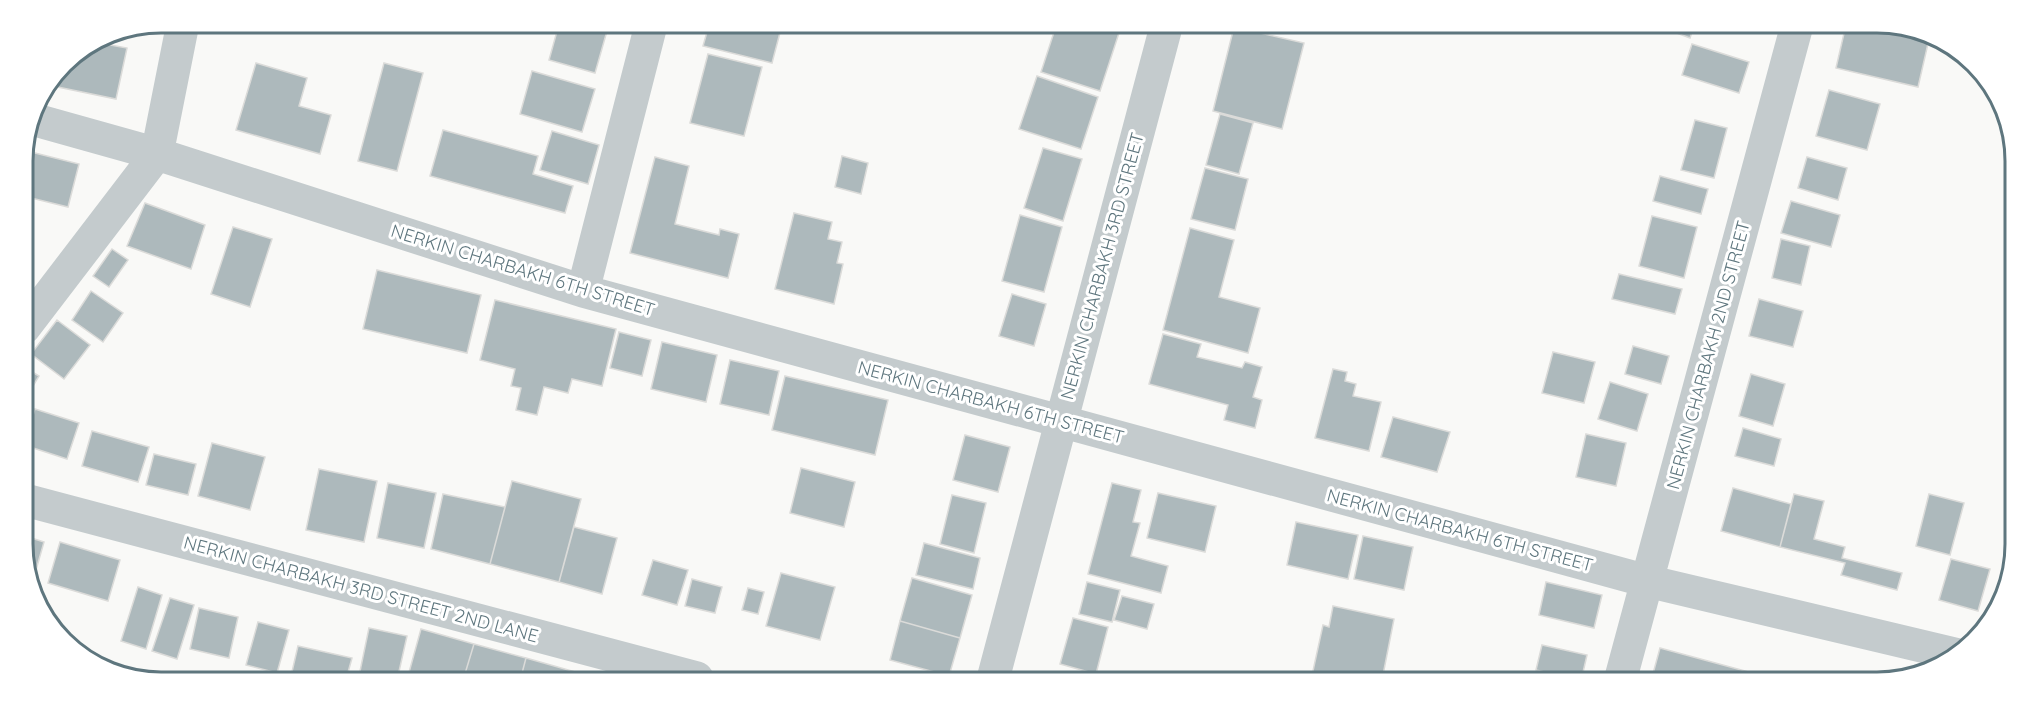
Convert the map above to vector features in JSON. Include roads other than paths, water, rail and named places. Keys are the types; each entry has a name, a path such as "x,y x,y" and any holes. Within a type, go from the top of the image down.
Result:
{"street":[{"path":"33,316 157,154 181,33"},
{"path":"583,291 649,33"},
{"name":"NERKIN CHARBAKH 3RD STREET","path":"995,672 1164,33"},
{"name":"NERKIN CHARBAKH 2ND STREET","path":"1622,672 1795,33"},
{"name":"NERKIN CHARBAKH 6TH STREET","path":"40,121 157,154 583,291 1647,581 1945,652"},
{"name":"NERKIN CHARBAKH 3RD STREET 2ND LANE","path":"33,502 674,672"}]}
